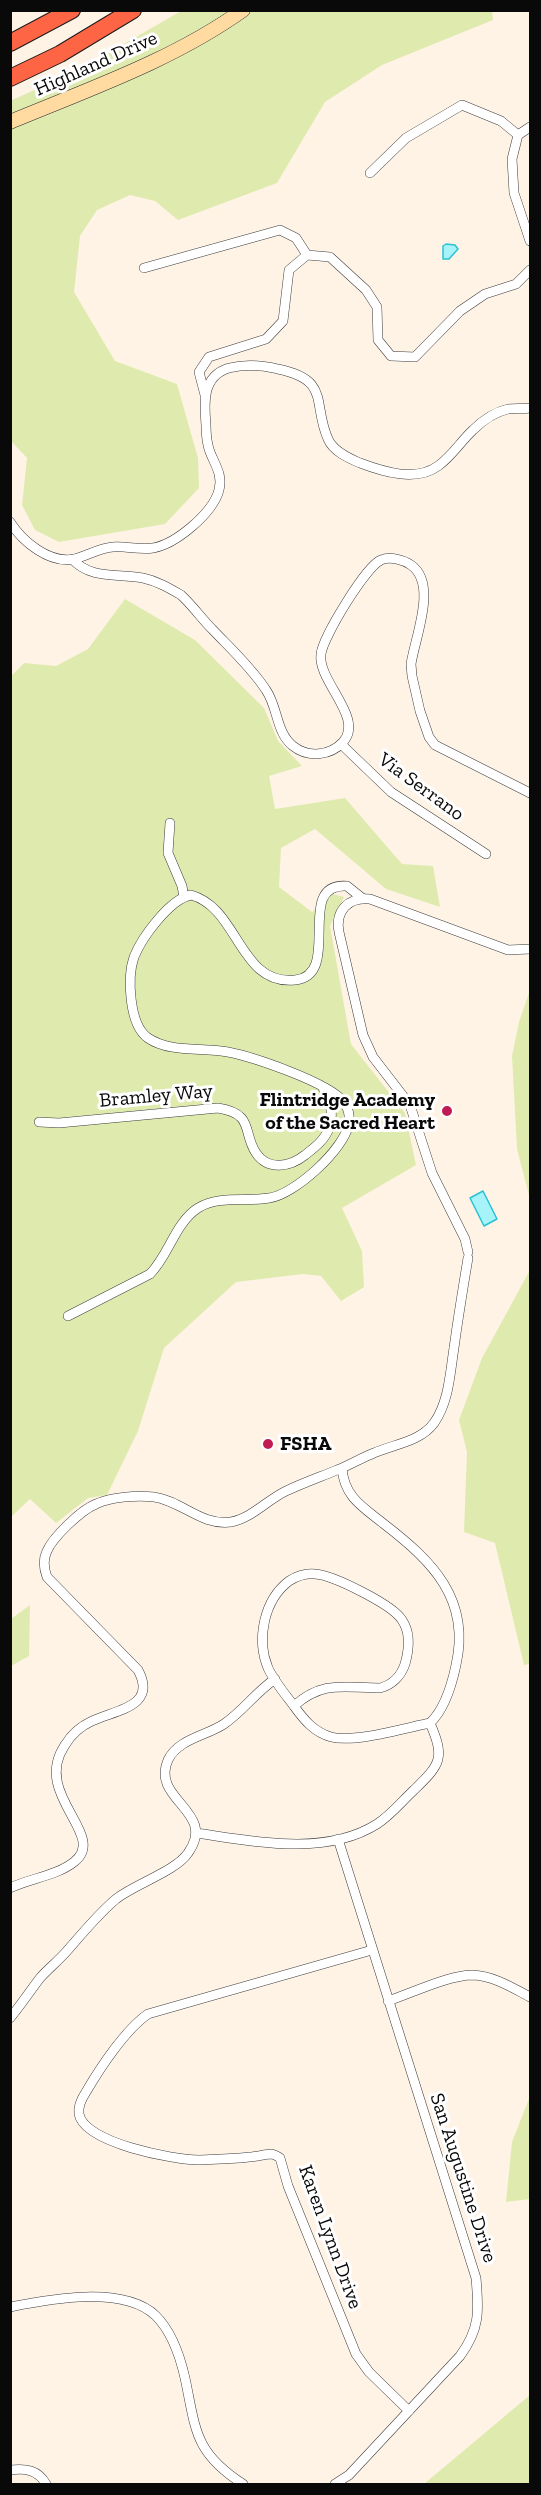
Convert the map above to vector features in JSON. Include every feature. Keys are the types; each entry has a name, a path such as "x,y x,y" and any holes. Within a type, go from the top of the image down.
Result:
{"highway":[{"path":"10,43 72,10"},
{"path":"10,78 60,54 133,10"}],"street":[{"name":"Highland Drive","path":"10,123 152,62 224,16 243,10"},
{"path":"370,173 406,138 462,105 501,121 518,135"},
{"path":"531,127 518,135 512,159 514,193 531,241"},
{"path":"144,268 280,230 296,238 307,255"},
{"path":"10,522 18,535 30,545 51,556 72,560 111,547 150,549 165,545 180,537 210,508 218,496 220,476 217,464 209,451 205,395 199,372 209,357 266,339 283,321 289,270 307,255 330,257 366,290 377,307 378,340 391,356 415,357 460,311 485,294 516,284 531,270"},
{"path":"205,395 209,382 216,374 228,369 248,365 267,366 299,375 315,389 328,440 335,449 363,464 414,475 438,466 480,423 493,415 507,409 531,408"},
{"path":"72,560 89,572 145,578 158,582 181,596 241,659 266,690 275,707 285,739 301,752 319,754 341,744 346,738 348,723 346,712 322,666 321,655 331,629 368,569 381,560 401,560 418,572 425,586 411,664 412,676 429,737 443,750 531,793"},
{"name":"Via Serrano","path":"341,744 391,792 486,854"},
{"path":"170,824 168,853 182,886 184,897"},
{"path":"68,1317 150,1274 158,1266 188,1217 195,1210 215,1201 279,1196 323,1163 343,1141 347,1132 349,1115 342,1100 321,1087 244,1056 167,1046 154,1042 140,1030 133,1014 131,977 135,956 168,908 184,897 198,897 214,907 253,965 262,973 292,981 309,976 317,964 320,908 328,892 334,887 347,886 362,898"},
{"path":"10,1888 51,1874 71,1864 80,1856 84,1843 83,1835 60,1795 57,1785 59,1754 72,1735 83,1726 132,1706 138,1700 142,1688 138,1670 47,1577 44,1561 51,1545 76,1517 89,1507 103,1501 155,1497 176,1504 204,1519 214,1522 234,1521 250,1514 283,1492 374,1453 409,1441 435,1422 446,1395 468,1255 465,1239 432,1173 410,1105 374,1057 363,1035 338,924 342,910 353,900 370,898 508,950 531,949"},
{"name":"Bramley Way","path":"39,1122 59,1123 225,1109 233,1112 247,1125 253,1146 261,1159 267,1163 282,1166 292,1163 326,1136 331,1109 328,1098 321,1087"},
{"path":"294,1706 305,1697 327,1687 380,1688 393,1682 403,1669 408,1652 408,1635 402,1620 388,1607 331,1578 308,1574 294,1578 282,1587 266,1612 264,1650 269,1669 275,1679 294,1706 312,1728 321,1733 340,1738 430,1723 437,1716 444,1701 458,1656 458,1622 451,1593 429,1564 403,1539 355,1502 345,1487 342,1468"},
{"path":"10,2018 41,1977 87,1926 117,1898 183,1859 189,1852 196,1833 192,1816 171,1794 167,1784 165,1776 168,1761 178,1746 222,1725 246,1707 275,1679"},
{"path":"196,1833 294,1843 338,1839 377,1824 433,1772 440,1758 440,1750 430,1723"},
{"name":"San Augustine Drive","path":"335,2484 349,2475 472,2340 478,2316 476,2278 338,1839"},
{"name":"Karen Lynn Drive","path":"372,1950 148,2014 136,2022 91,2084 80,2106 79,2115 90,2129 117,2143 156,2156 193,2160 247,2158 271,2154 280,2158 288,2186 356,2354 369,2372 409,2411"},
{"path":"388,2001 455,1978 472,1975 495,1980 531,1996"},
{"path":"10,2307 103,2296 136,2304 156,2316 172,2339 184,2376 193,2426 206,2453 227,2474 243,2484"},
{"path":"10,2470 31,2471 41,2475 46,2484"}],"green space":[{"path":"181,11 492,11 493,20 382,65 325,102 277,183 178,220 155,201 130,195 97,210 80,236 74,292 115,361 177,384 198,458 199,488 165,524 59,542 35,530 22,505 27,458 10,440 10,101 79,70"},
{"path":"125,599 195,640 264,708 278,741 302,766 269,776 275,809 345,798 402,864 433,866 440,907 386,889 315,829 281,848 279,887 312,912 333,894 344,897 330,926 351,1044 405,1113 416,1165 342,1208 362,1251 364,1287 341,1301 321,1276 303,1274 236,1282 164,1348 138,1431 107,1495 88,1498 56,1523 30,1499 11,1517 11,676 24,663 56,666 88,649"},
{"path":"530,990 530,1199 517,1149 512,1056 519,1022"},
{"path":"530,1270 530,1664 524,1665 495,1543 464,1532 467,1452 459,1420 482,1358"},
{"path":"30,1605 29,1656 11,1666 11,1619"},
{"path":"530,2096 530,2199 506,2202 512,2142"},
{"path":"530,2395 530,2484 424,2484"}],"water":[{"path":"455,245 458,249 449,259 443,259 443,246"},
{"path":"483,1191 497,1219 484,1226 470,1198"}],"place":[{"name":"Flintridge Academy of the Sacred Heart","path":"447,1111"},
{"name":"FSHA","path":"268,1444"}]}
